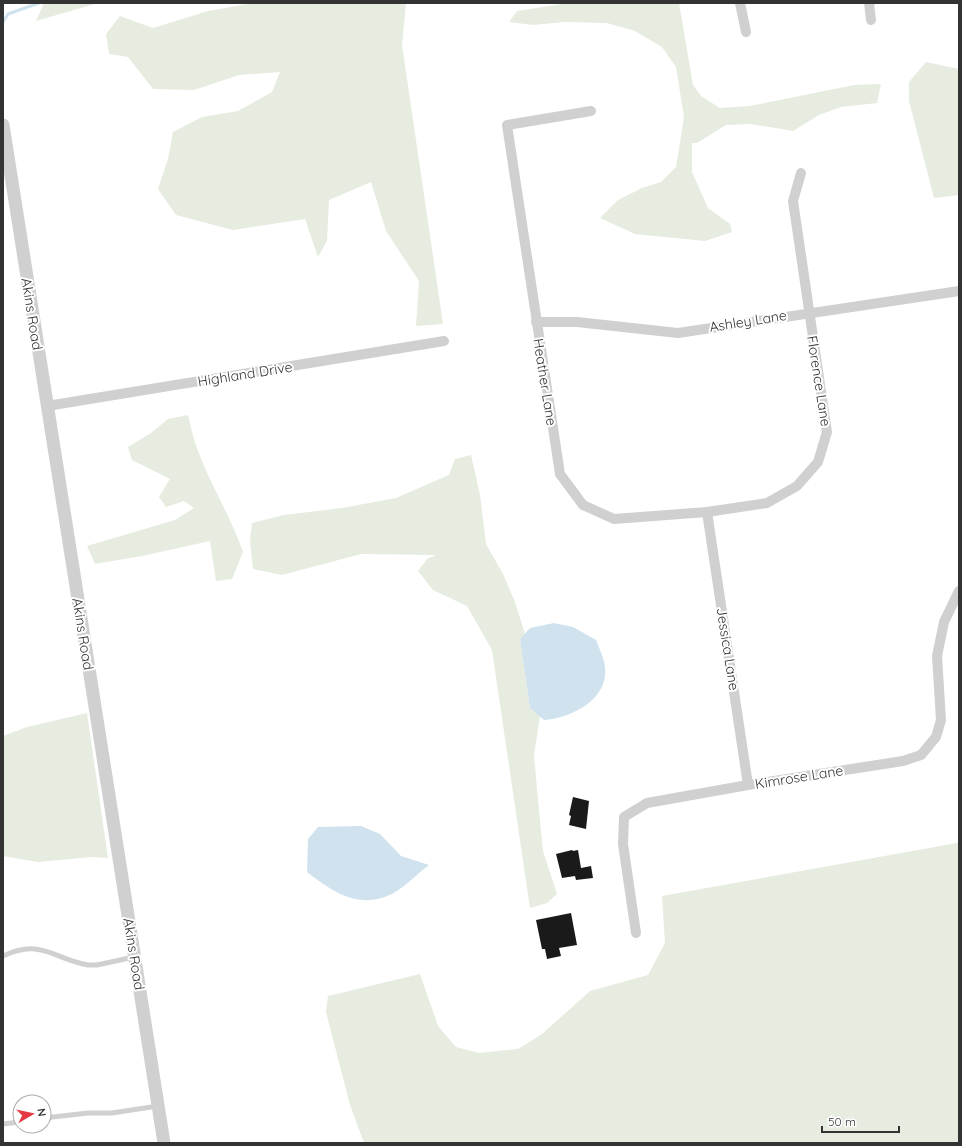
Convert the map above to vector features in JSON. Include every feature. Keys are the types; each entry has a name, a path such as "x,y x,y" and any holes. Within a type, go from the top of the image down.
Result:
{"street":[{"path":"740,3 746,32"},
{"path":"869,3 872,20"},
{"name":"Heather Lane","path":"591,111 507,126 560,474 583,505 614,519 707,512"},
{"name":"Akins Road","path":"3,125 164,1143"},
{"name":"Florence Lane","path":"707,512 767,503 797,486 818,462 827,432 808,312 793,201 801,173"},
{"name":"Ashley Lane","path":"536,322 584,322 678,333 808,312 959,291"},
{"name":"Highland Drive","path":"47,406 444,341"},
{"name":"Jessica Lane","path":"707,512 748,785"},
{"name":"Kimrose Lane","path":"636,933 623,844 624,817 647,803 748,785 903,761 921,755 936,737 941,720 937,656 944,622 959,591"}],"lane":[{"path":"3,956 17,950 37,948 88,965 103,964 134,957"},
{"path":"52,1117 88,1113 112,1113 158,1106"}],"shaded area":[{"path":"44,3 98,3 36,21"},
{"path":"254,3 406,3 402,45 443,324 416,326 419,281 386,231 371,182 329,200 327,241 318,257 305,219 233,230 176,215 158,189 168,159 173,132 202,117 238,111 272,92 280,72 239,75 194,90 153,89 128,57 109,54 106,34 120,16 153,28 208,11"},
{"path":"568,3 679,3 693,85 701,96 720,108 750,106 854,85 881,84 877,103 841,107 819,115 793,131 751,124 726,125 697,143 692,143 692,172 708,208 730,224 732,232 705,241 635,234 600,218 618,200 642,188 661,182 676,167 684,117 676,67 662,47 635,31 607,23 564,22 533,25 509,22 517,11"},
{"path":"926,62 959,69 959,195 934,198 909,101 909,82"},
{"path":"188,415 195,442 203,464 233,526 243,552 232,579 216,581 210,541 142,556 95,564 87,546 175,520 194,508 184,501 166,507 159,497 170,479 132,460 128,447 151,433 168,419"},
{"path":"471,455 480,495 486,544 503,574 515,602 525,634 520,639 530,708 540,716 534,755 539,811 543,851 557,894 547,903 530,908 492,650 467,606 433,590 418,571 427,559 436,555 361,554 282,575 253,569 250,540 252,523 284,515 342,508 396,498 449,475 455,459"},
{"path":"87,713 108,858 92,857 38,862 3,856 3,736 27,727"},
{"path":"959,840 959,1143 364,1143 350,1105 326,1012 328,996 420,974 438,1026 456,1047 479,1053 518,1049 542,1034 590,991 648,975 665,943 662,896 957,843"}],"water":[{"path":"554,623 573,627 596,640 603,657 605,678 595,697 586,705 577,711 566,715 544,720 530,708 520,639 530,628"},
{"path":"361,826 380,834 401,856 429,865 392,894 368,900 357,899 336,892 307,872 308,839 318,827"}],"building":[{"path":"573,797 589,801 586,829 569,825 571,816 569,815"},
{"path":"578,850 581,868 591,866 593,878 576,880 575,876 562,878 556,854"},
{"path":"571,913 577,945 559,948 561,956 547,959 545,949 542,949 536,920"}],"waterway":[{"path":"3,22 8,14 39,3"}]}
